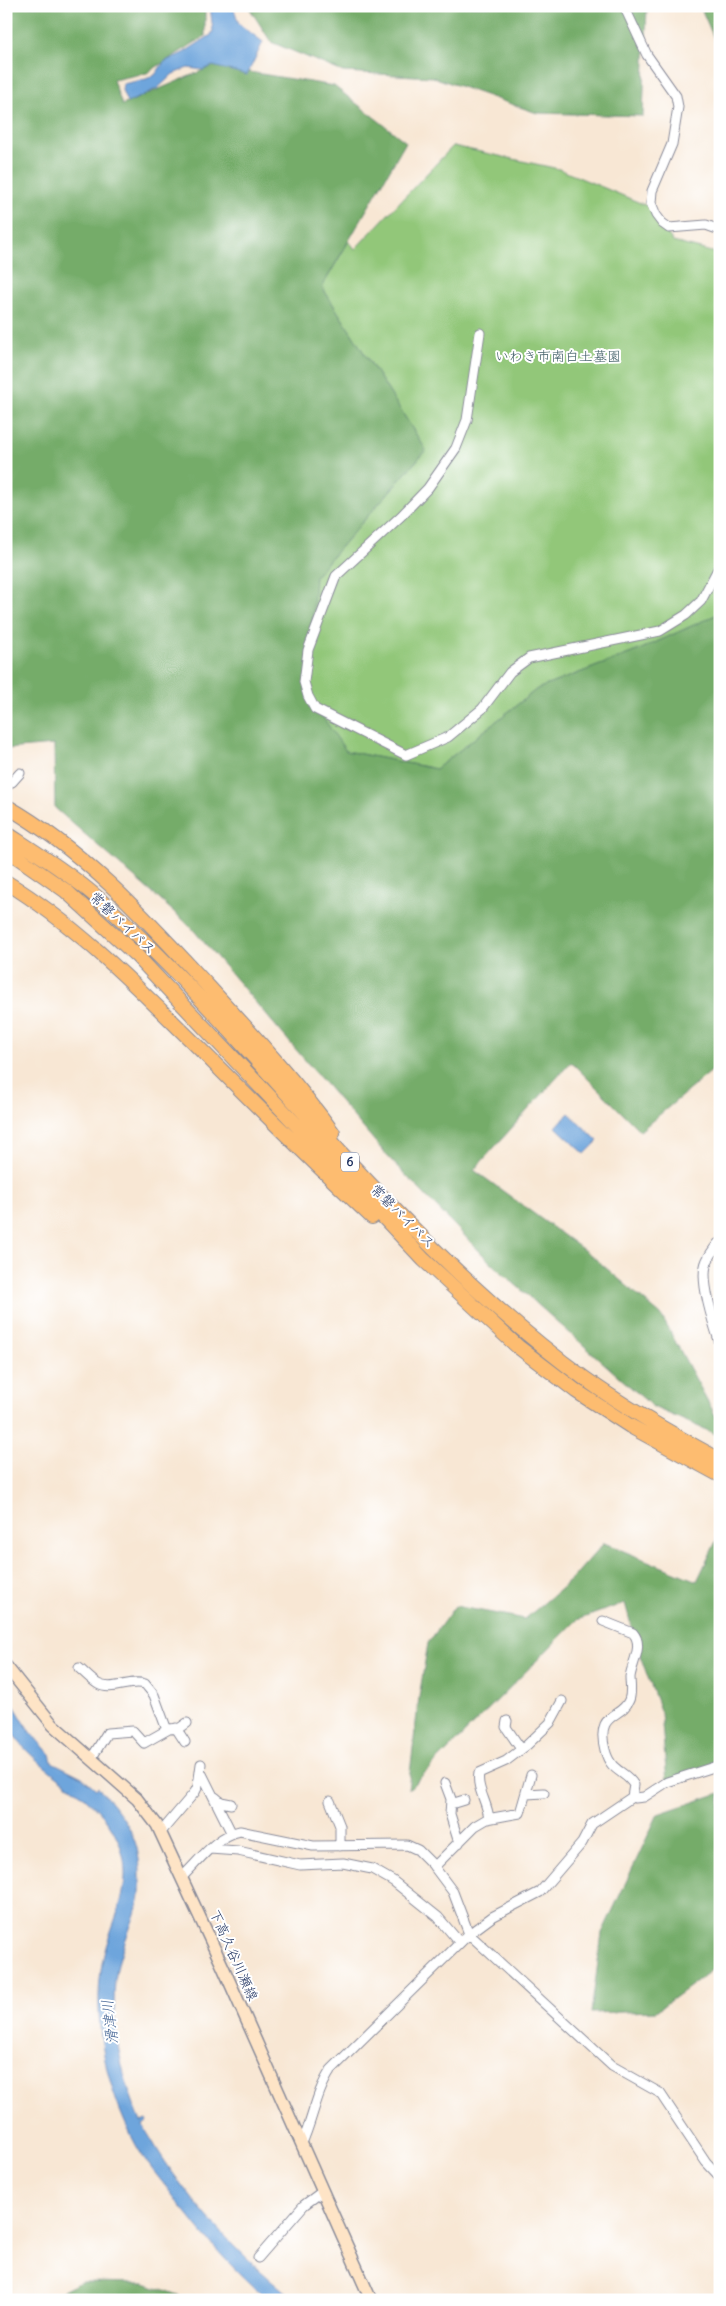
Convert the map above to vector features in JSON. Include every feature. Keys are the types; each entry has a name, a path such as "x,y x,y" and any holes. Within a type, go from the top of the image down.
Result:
{"highway":[{"path":"6,806 44,831 78,857 138,911 305,1095 371,1185"},
{"name":"常磐バイパス","path":"6,833 52,863 99,898 148,944 371,1185 415,1229 530,1336 585,1379 663,1430 720,1460"},
{"name":"常磐バイパス","path":"6,849 66,891 136,955 424,1260 517,1346 576,1391 630,1426 720,1475"},
{"path":"6,882 52,912 125,975 305,1156 378,1222 424,1260"}],"main road":[{"name":"下高久谷川瀬線","path":"6,1666 53,1725 137,1799 148,1812 160,1832 302,2143 371,2300"}],"street":[{"path":"624,6 647,55 676,96 678,107 672,144 652,190 651,203 656,215 669,228 706,225 720,230"},
{"path":"480,333 467,420 456,448 414,502 336,576 308,650 304,682 308,696 315,709 406,755 448,737 482,709 510,672 529,658 660,631 686,615 701,601 720,566"},
{"path":"12,782 20,773"},
{"path":"718,1244 706,1263 705,1270 708,1302 720,1342"},
{"path":"302,2143 309,2127 321,2086 331,2070 469,1934 492,1917 540,1892 582,1844 592,1824 632,1796 634,1785 610,1763 604,1743 606,1722 609,1717 626,1706 630,1698 630,1677 638,1650 633,1633 603,1621"},
{"path":"79,1668 93,1680 104,1686 111,1687 132,1682 145,1684 154,1695 172,1729 185,1742"},
{"path":"489,1819 479,1773 506,1761 521,1749 550,1723 562,1701"},
{"path":"506,1721 506,1727 521,1749"},
{"path":"91,1759 106,1733 133,1731 144,1743 187,1723"},
{"path":"632,1796 635,1798 644,1797 671,1780 720,1765"},
{"path":"160,1832 195,1792 201,1768 212,1796 231,1832"},
{"path":"434,1867 475,1826 489,1819 520,1813 531,1775"},
{"path":"445,1783 451,1804 450,1814 459,1843"},
{"path":"526,1794 544,1794"},
{"path":"212,1796 226,1804 231,1804"},
{"path":"451,1804 464,1800"},
{"path":"330,1801 342,1835 340,1846"},
{"path":"182,1877 210,1849 231,1832 247,1832 313,1846 407,1845 418,1850 453,1892 469,1934 612,2066 660,2094 706,2162 720,2177"},
{"path":"210,1849 238,1851 300,1865 344,1863 372,1869 393,1881 438,1918 460,1943"},
{"path":"258,2258 304,2205 323,2191"}],"green space":[{"path":"6,6 205,6 205,36 147,73 113,80 122,105 213,66 334,86 406,142 322,287 426,450 315,576 308,696 346,751 436,769 537,689 637,651 720,613 720,1064 640,1131 571,1062 474,1170 592,1256 661,1315 720,1424 720,1436 653,1407 491,1263 389,1158 190,926 55,808 54,745 6,749"},
{"path":"248,6 647,6 643,116 537,113 433,77 343,72 271,42"},
{"path":"700,6 720,6 720,52"},
{"name":"いわき市南白土墓園","path":"453,146 559,169 650,207 673,242 720,254 720,613 637,651 537,689 436,769 346,751 289,690 315,576 426,450 322,287 349,241 355,249"},
{"path":"720,1533 720,1765 667,1782 661,1713 638,1650 625,1603 577,1620 408,1790 419,1697 428,1643 455,1606 525,1619 571,1580 604,1543 697,1581"},
{"path":"720,1793 720,1964 656,2011 591,2013 602,1933 658,1814"},
{"path":"81,2282 145,2283 191,2300 45,2300"}],"water":[{"path":"210,6 233,6 239,24 263,42 247,75 213,66 203,70 188,68 173,74 158,88 127,103 122,90 123,84 155,75 164,62 183,53 211,35 213,31"},
{"path":"569,1113 598,1141 585,1154 556,1127"},
{"name":"滑津川","path":"6,1692 30,1732 50,1754 52,1762 82,1777 96,1789 98,1787 116,1808 129,1828 138,1851 140,1898 119,1961 114,1999 119,2053 128,2088 141,2122 146,2120 147,2122 143,2125 158,2150 191,2197 210,2220 251,2262 295,2300 268,2300 219,2253 150,2166 140,2152 126,2125 105,2060 99,2015 101,1970 104,1953 123,1892 124,1860 119,1842 110,1825 98,1810 39,1762 10,1730 6,1722"}],"tunnel":[{"path":"6,789 12,782"}]}
